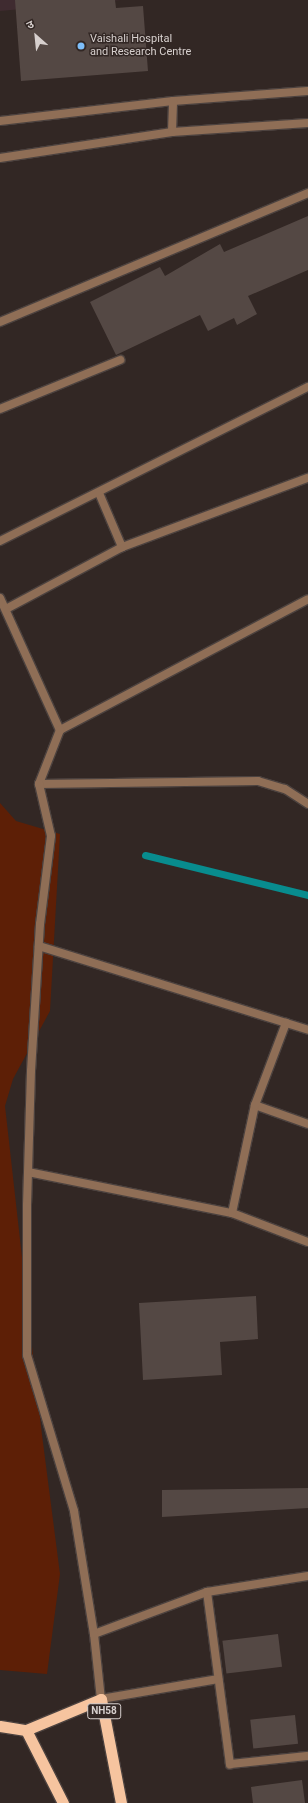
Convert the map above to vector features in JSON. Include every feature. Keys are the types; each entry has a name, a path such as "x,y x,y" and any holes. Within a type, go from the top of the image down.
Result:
{"highway":[{"name":"NH58","path":"26,1730 101,1699 121,1803"},
{"path":"0,1726 26,1730 63,1803"}],"street":[{"path":"0,121 173,102 308,91"},
{"path":"172,132 173,102"},
{"path":"0,158 172,132 308,123"},
{"path":"0,322 308,193"},
{"path":"0,409 120,360"},
{"path":"0,541 99,493 308,387"},
{"path":"6,609 122,547 308,478"},
{"path":"99,493 122,547"},
{"path":"0,598 60,730"},
{"path":"218,1679 101,1699 94,1634 74,1511 27,1355 28,1172 31,1071 39,946 51,836 39,784 60,730 308,599"},
{"path":"39,784 258,781 285,789 308,804"},
{"path":"39,946 308,1030"},
{"path":"232,1213 255,1105 286,1023"},
{"path":"255,1105 308,1124"},
{"path":"28,1172 232,1213 308,1242"},
{"path":"94,1634 207,1592 308,1576"},
{"path":"207,1592 230,1764 308,1756"}],"shaded area":[{"path":"0,0 121,0 0,11"},
{"path":"0,803 16,821 60,834 50,1011 13,1079 5,1106 42,1435 60,1574 47,1674 0,1670"}],"building":[{"path":"15,0 115,0 116,8 143,6 148,71 21,81"},
{"path":"308,216 308,270 248,296 257,314 237,325 234,318 208,331 200,315 116,355 90,302 160,267 165,276 220,244 224,252"},
{"path":"256,1296 258,1339 220,1342 222,1375 143,1380 139,1303"},
{"path":"308,1488 308,1508 162,1517 162,1490"},
{"path":"278,1634 282,1667 226,1674 222,1641"},
{"path":"295,1715 298,1744 253,1749 250,1720"},
{"path":"302,1780 305,1803 253,1803 251,1787"}],"waterway":[{"path":"145,855 308,895"}],"place":[{"name":"Vaishali Hospital and Research Centre","path":"81,46"}]}
